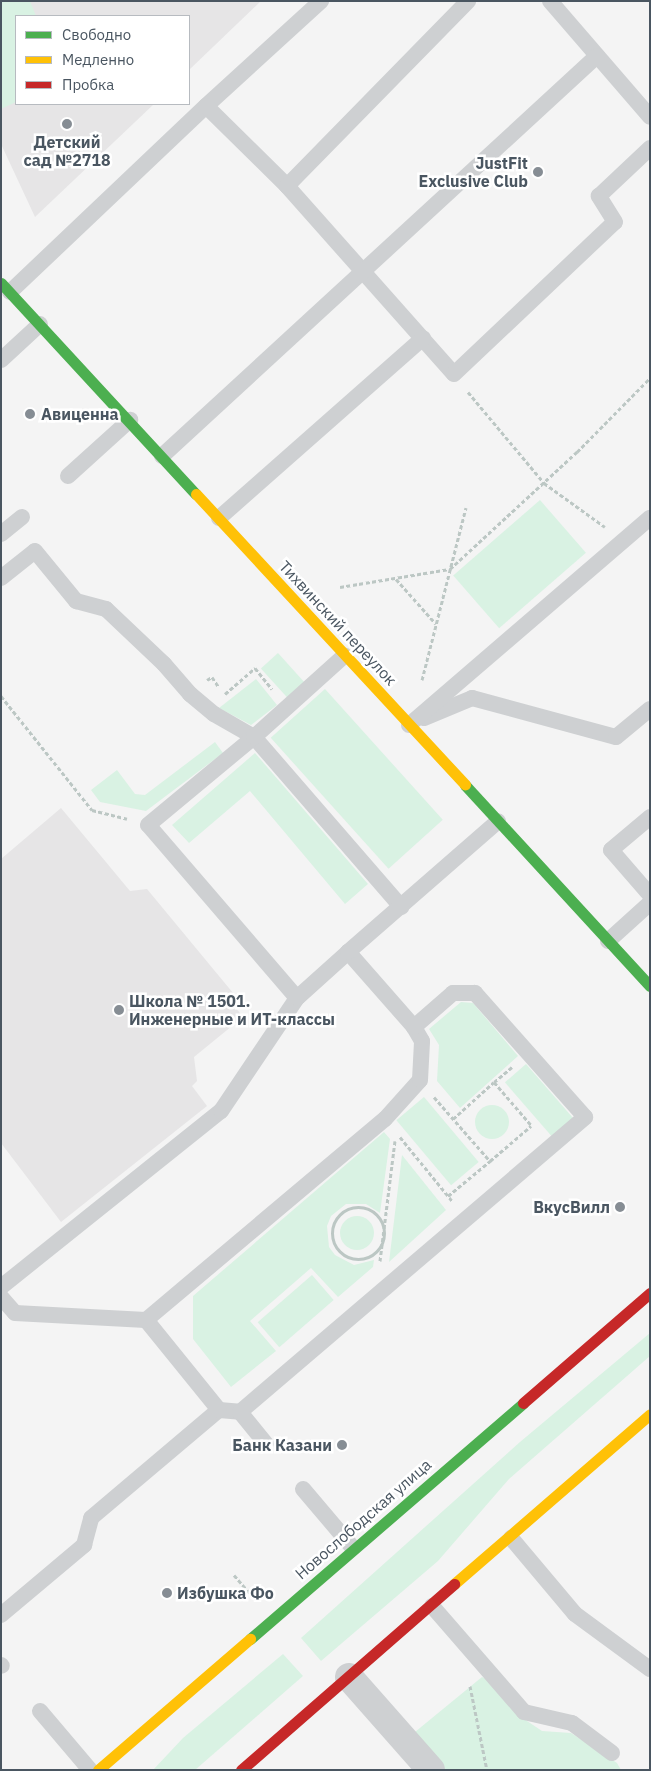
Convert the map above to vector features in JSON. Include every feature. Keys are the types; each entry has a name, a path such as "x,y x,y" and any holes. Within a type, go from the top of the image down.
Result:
{"main road":[{"name":"Тихвинский переулок","path":"6,288 130,420 650,986"},
{"name":"Новослободская улица","path":"98,1770 650,1293"},
{"path":"241,1770 511,1538 650,1414"}],"street":[{"path":"349,1677 431,1770"}],"lane":[{"path":"6,288 320,1"},
{"path":"287,186 468,1"},
{"path":"550,1 650,117"},
{"path":"162,456 597,56"},
{"path":"206,106 287,186 454,374 615,222 599,196 650,148"},
{"path":"1,360 40,324"},
{"path":"219,518 422,338"},
{"path":"68,476 130,420"},
{"path":"1,534 22,517"},
{"path":"410,725 650,518"},
{"path":"1,578 35,551 76,601 106,610 164,664 190,694 214,714 254,737 402,906"},
{"path":"297,998 148,825 254,737 345,655"},
{"path":"410,725 472,698 616,737 650,709"},
{"path":"650,817 612,850 650,895"},
{"path":"1,1287 222,1111 297,998 498,821"},
{"path":"608,941 650,903"},
{"path":"1,1298 15,1313 146,1320 385,1119 420,1080 422,1041 414,1026 348,952"},
{"path":"146,1320 219,1410 240,1412 375,1299 465,1218 585,1117 475,993 453,993 414,1026"},
{"path":"4,1608 84,1545 91,1518 219,1410"},
{"path":"240,1412 266,1444"},
{"path":"303,1489 353,1548"},
{"path":"511,1538 575,1614 650,1669"},
{"path":"432,1606 524,1712 572,1723 612,1753"},
{"path":"40,1711 90,1770"}],"path":[{"path":"454,374 544,483 623,541"},
{"path":"340,587 450,569 544,483 650,378"},
{"path":"422,680 466,508"},
{"path":"396,578 436,624"},
{"path":"190,694 212,677 225,694 255,668 286,707"},
{"path":"1,696 92,810 148,825"},
{"path":"453,1119 529,1053"},
{"path":"420,1080 490,1161"},
{"path":"494,1082 550,1148"},
{"path":"448,1196 531,1126"},
{"path":"375,1299 396,1133 465,1218"},
{"path":"358,1207 367,1209 380,1220 383,1238 381,1245 369,1256 354,1259 339,1251 332,1236 333,1227 342,1213 358,1207"},
{"path":"234,1575 252,1596"},
{"path":"468,1676 487,1770"}],"shaded area":[{"name":"Детский сад №2718","path":"1,1 261,1 190,69 190,15 15,15 15,105 153,105 35,217 1,144"},
{"name":"Школа № 1501. Инженерные и ИТ-классы","path":"61,808 130,891 147,889 238,999 232,1003 243,1017 194,1057 197,1081 192,1086 207,1106 61,1222 1,1143 1,859"}],"green space":[{"path":"1,1 30,1 36,15 15,15 15,102 1,109"},
{"path":"540,500 586,553 499,628 453,575"},
{"path":"278,653 304,682 287,697 261,668"},
{"path":"256,679 277,705 251,725 219,708"},
{"path":"325,689 443,820 389,869 271,738"},
{"path":"215,742 223,753 146,811 100,802 91,790 117,770 135,794 145,795"},
{"path":"255,753 368,884 345,904 250,791 189,843 172,825"},
{"path":"461,1002 473,1003 518,1056 460,1108 437,1081 439,1045 429,1029"},
{"path":"526,1064 575,1120 553,1138 505,1082"},
{"path":"424,1097 479,1162 451,1185 396,1120"},
{"path":"492,1105 504,1110 509,1122 504,1134 492,1139 480,1134 475,1122 480,1110"},
{"path":"384,1132 390,1139 380,1213 366,1204 346,1204 331,1216 327,1226 329,1247 335,1255 354,1265 374,1260 373,1267 338,1297 311,1268 250,1321 276,1351 231,1387 193,1339 193,1296"},
{"path":"402,1155 446,1210 389,1262"},
{"path":"357,1216 369,1221 374,1233 369,1245 357,1250 345,1245 340,1233 345,1221"},
{"path":"312,1275 334,1300 279,1347 258,1322"},
{"path":"650,1333 650,1356 509,1479 438,1561 321,1661 301,1638 520,1442"},
{"path":"283,1654 303,1676 195,1770 153,1770 183,1738"},
{"path":"482,1677 494,1684 524,1719 542,1731 571,1733 617,1763 621,1770 439,1770 415,1732"}],"traffic: fast":[{"path":"1,283 196,494"},
{"path":"465,785 650,986"},
{"path":"250,1639 523,1403"}],"traffic: slow":[{"path":"196,494 465,785"},
{"path":"454,1584 650,1414"},
{"path":"98,1770 250,1639"}],"traffic: jam":[{"path":"523,1403 650,1293"},
{"path":"241,1770 454,1584"}],"place":[{"name":"Детский сад №2718","path":"67,124"},
{"name":"JustFit Exclusive Club","path":"538,172"},
{"name":"Авиценна","path":"30,414"},
{"name":"Школа № 1501. Инженерные и ИТ-классы","path":"119,1010"},
{"name":"ВкусВилл","path":"620,1207"},
{"name":"Банк Казани","path":"342,1445"},
{"name":"Избушка Фо","path":"167,1593"}]}
